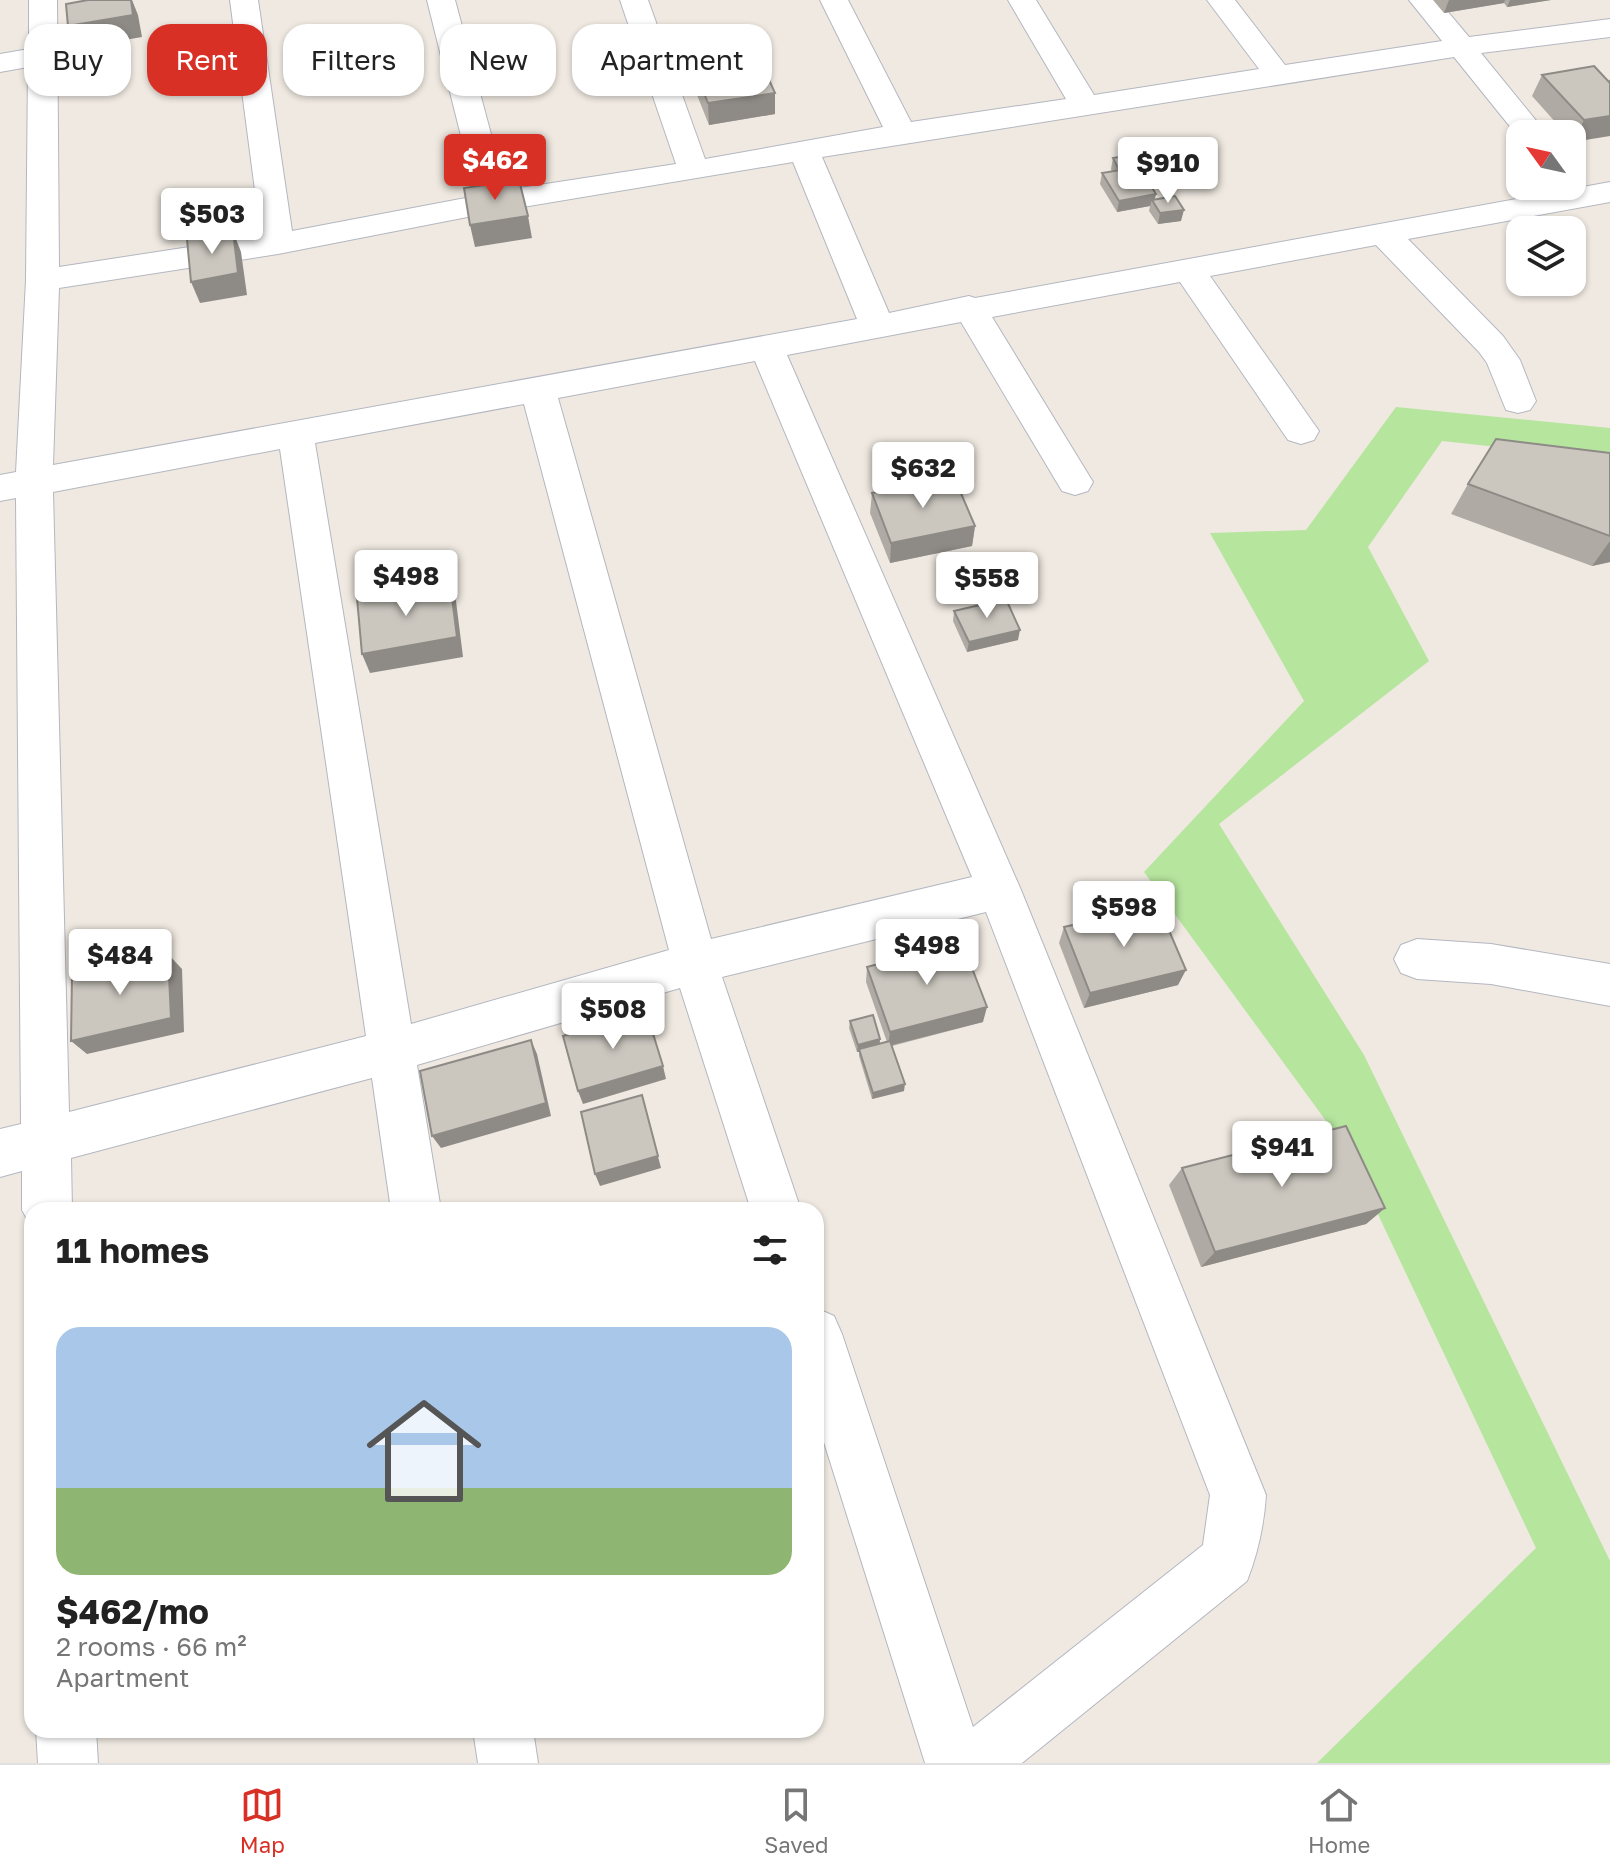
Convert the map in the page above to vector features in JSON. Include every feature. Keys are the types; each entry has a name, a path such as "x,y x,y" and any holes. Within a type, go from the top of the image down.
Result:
{"street":[{"path":"42,24 43,0"},
{"path":"244,0 278,244"},
{"path":"441,0 493,202"},
{"path":"634,0 694,171"},
{"path":"834,0 901,133"},
{"path":"1022,0 1085,105"},
{"path":"1221,0 1277,74"},
{"path":"1423,0 1521,120"},
{"path":"43,280 278,244 493,202 694,171 901,133 1277,74 1610,28"},
{"path":"0,63 24,59"},
{"path":"41,96 43,280 17,484 47,1202"},
{"path":"804,151 877,326"},
{"path":"17,484 969,307 1189,270 1588,191 1610,228"},
{"path":"1383,233 1491,344 1503,360 1518,401"},
{"path":"1189,270 1301,431"},
{"path":"969,307 1075,482"},
{"path":"766,346 999,890 1238,1495 1237,1516 1227,1561 975,1763"},
{"path":"538,389 695,963 773,1202"},
{"path":"296,433 389,1052 415,1202"},
{"path":"0,1153 389,1052 695,963 999,890"},
{"path":"1417,959 1491,964 1610,985"},
{"path":"824,1359 955,1763"},
{"path":"66,1738 68,1763"},
{"path":"504,1738 508,1763"}],"green space":[{"path":"1396,407 1610,428 1610,459 1442,441 1368,547 1429,661 1219,824 1364,1055 1610,1561 1610,1763 1317,1763 1536,1548 1348,1151 1144,872 1304,701 1210,533 1306,530"}],"building":[{"path":"88,0 131,0 133,15 68,24 66,4"},
{"path":"1594,66 1610,81 1610,116 1584,120 1542,75"},
{"path":"705,96 755,96 708,103"},
{"path":"1137,154 1143,164 1118,168 1113,158"},
{"path":"1139,167 1156,194 1119,201 1102,173"},
{"path":"519,180 528,216 470,225 464,188"},
{"path":"1175,196 1184,210 1160,213 1152,200"},
{"path":"233,231 238,273 191,282 187,239"},
{"path":"1496,439 1610,453 1610,536 1468,484"},
{"path":"954,477 975,526 891,543 872,493"},
{"path":"450,582 457,637 362,654 357,598"},
{"path":"1006,599 1020,630 969,642 954,611"},
{"path":"1158,905 1186,970 1090,993 1064,927"},
{"path":"962,942 987,1007 890,1032 867,967"},
{"path":"168,954 171,1018 71,1041 72,975"},
{"path":"646,1011 663,1066 578,1091 563,1036"},
{"path":"873,1015 880,1039 858,1045 850,1021"},
{"path":"531,1040 546,1103 432,1136 420,1071"},
{"path":"890,1041 905,1084 873,1093 859,1049"},
{"path":"642,1095 658,1156 595,1174 581,1112"},
{"path":"1346,1126 1385,1208 1215,1252 1182,1168"}]}
